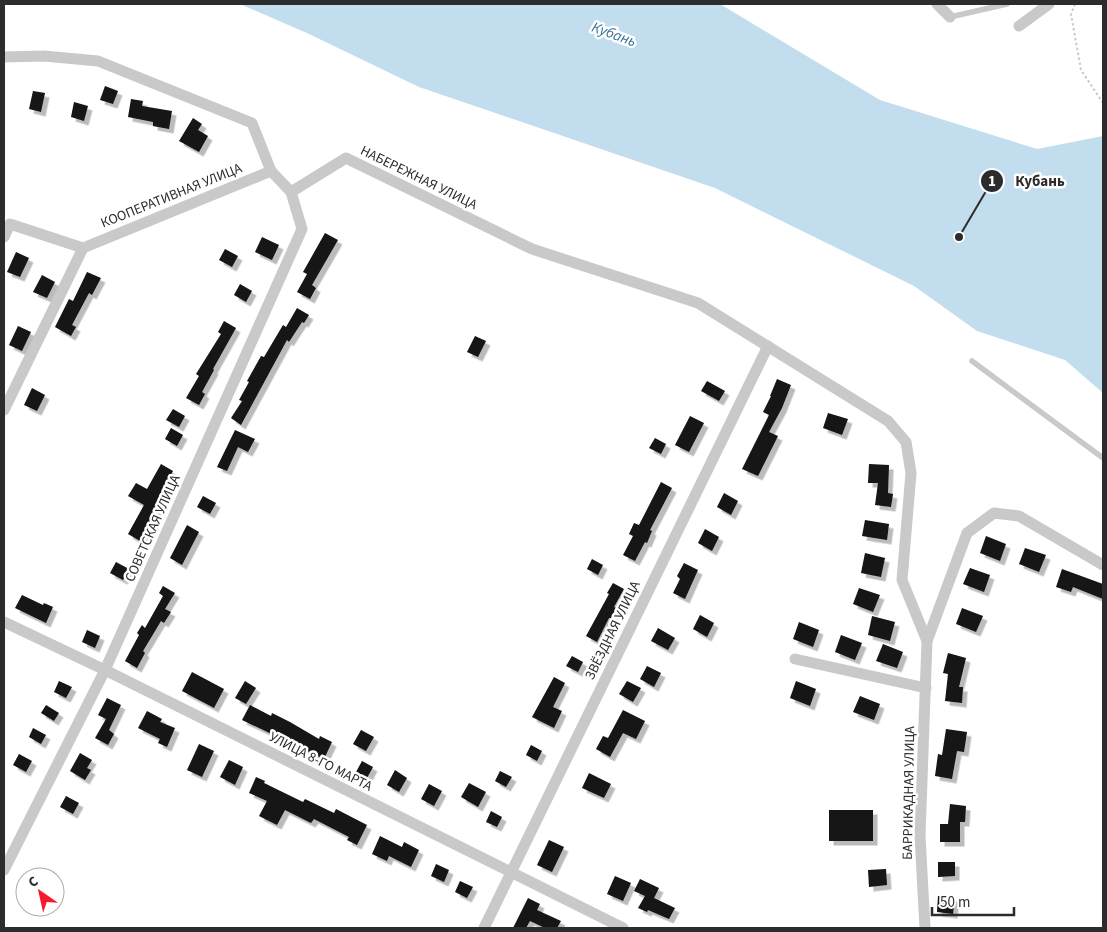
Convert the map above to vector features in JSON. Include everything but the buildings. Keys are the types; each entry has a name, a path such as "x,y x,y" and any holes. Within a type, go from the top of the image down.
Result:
{"street":[{"path":"937,4 950,17"},
{"path":"1019,26 1049,4"},
{"path":"4,57 44,56 98,61 252,123 271,171 291,192"},
{"name":"НАБЕРЕЖНАЯ УЛИЦА","path":"291,192 346,158 532,249 698,303 768,346"},
{"name":"КООПЕРАТИВНАЯ УЛИЦА","path":"83,248 271,171"},
{"name":"СОВЕТСКАЯ УЛИЦА","path":"4,870 104,670 302,230 291,192"},
{"path":"4,237 10,224 83,248 4,410"},
{"name":"БАРРИКАДНАЯ УЛИЦА","path":"768,346 888,421 906,442 911,473 902,580 928,642"},
{"name":"ЗВЁЗДНАЯ УЛИЦА","path":"484,928 768,346"},
{"name":"БАРРИКАДНАЯ УЛИЦА","path":"925,928 920,836 928,642 967,533 994,513 1019,516 1103,565"},
{"name":"УЛИЦА 8-ГО МАРТА","path":"4,622 623,928"},
{"path":"796,659 926,688"}],"lane":[{"path":"950,17 1007,4"},
{"path":"972,361 1103,458"}],"path":[{"path":"1075,4 1072,14 1081,70 1103,103"}],"water":[{"name":"Кубань","path":"240,4 720,4 880,100 1037,149 1103,136 1103,393 1065,360 977,331 914,286 715,188 419,87 309,34"}],"place":[{"name":"Кубань","path":"959,237"}]}
